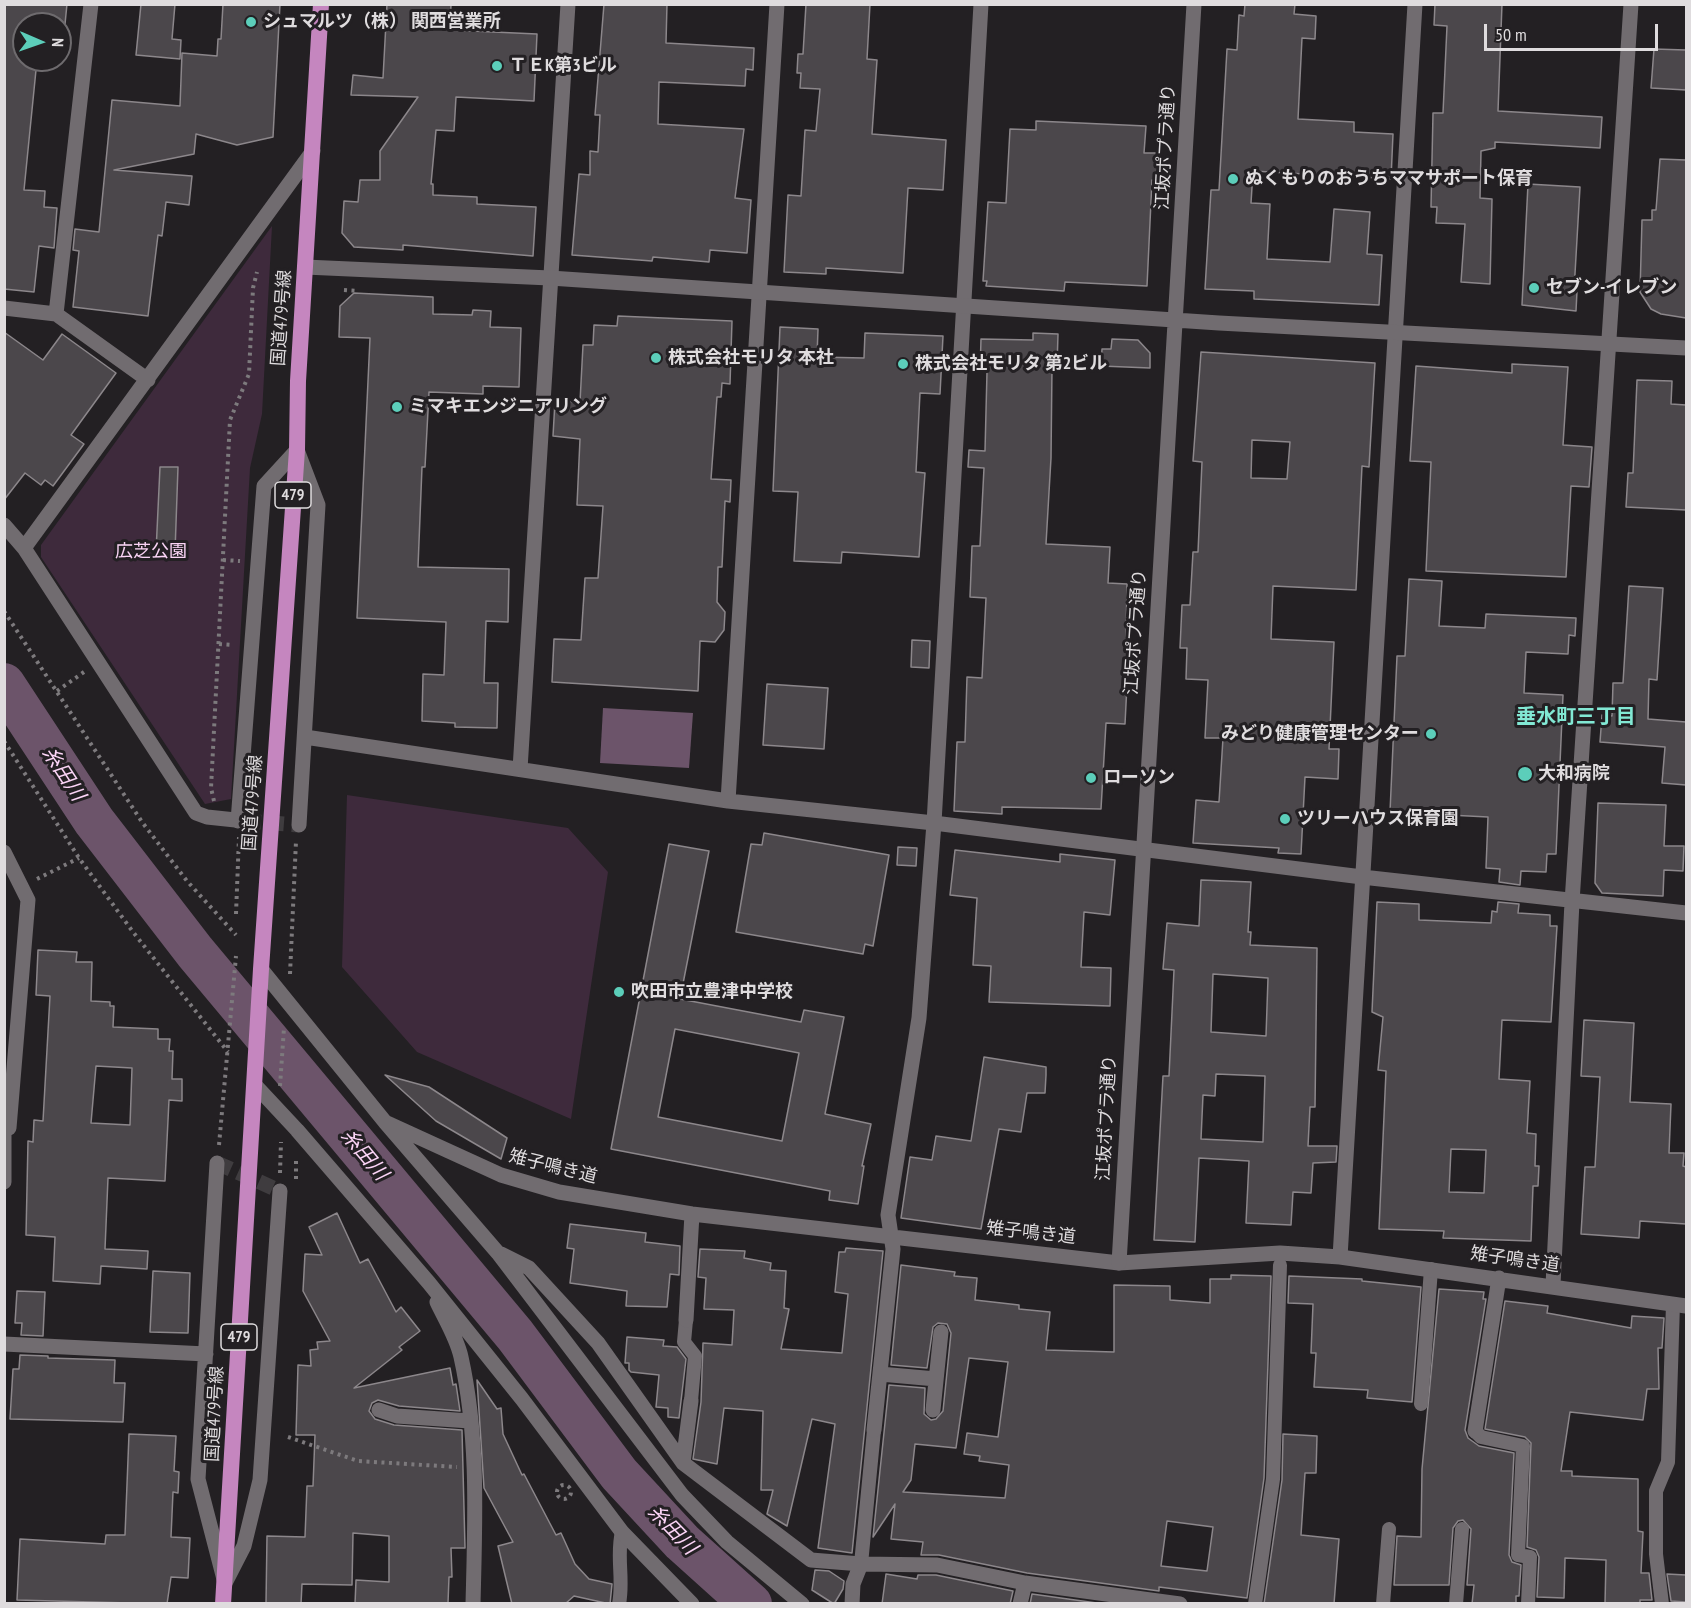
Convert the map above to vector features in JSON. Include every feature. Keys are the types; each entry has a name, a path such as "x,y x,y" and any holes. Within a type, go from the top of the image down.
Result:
{"highway":[{"name":"国道479号線","path":"223,1604 261,977 297,450 305,267 321,4"}],"street":[{"path":"56,314 91,4"},
{"path":"520,769 568,4"},
{"path":"728,801 777,4"},
{"path":"874,1430 893,1249 889,1237 888,1215 919,1018 934,823 981,4"},
{"name":"江坂ポプラ通り","path":"1119,1263 1194,4"},
{"path":"1340,1257 1415,4"},
{"path":"1552,1285 1572,902 1610,343 1630,4"},
{"path":"24,548 313,151"},
{"path":"305,267 550,278 964,307 1686,348"},
{"path":"4,308 56,314 148,380"},
{"path":"4,525 24,548 196,813 219,819 242,821 264,486 297,450 318,505 298,831"},
{"path":"305,737 728,801 934,823 1572,902 1686,913"},
{"path":"4,852 28,900 4,1182"},
{"path":"261,977 498,1253 682,1495 727,1542 802,1604"},
{"path":"255,1078 429,1283 522,1399 622,1532 692,1604"},
{"path":"4,1111 5,1170"},
{"name":"雉子鳴き道","path":"385,1122 501,1175 559,1192 692,1214 1119,1263 1280,1253 1340,1257 1552,1285 1680,1305"},
{"path":"217,1163 198,1479 225,1583"},
{"path":"225,1583 244,1546 260,1480 280,1191"},
{"path":"686,1320 692,1214"},
{"path":"498,1253 529,1268 598,1343 682,1463 811,1560 861,1564 937,1564 1025,1583 1180,1604"},
{"path":"1475,1431 1499,1278"},
{"path":"429,1283 460,1355 470,1421 475,1468 474,1604"},
{"path":"933,1410 941,1332"},
{"path":"4,1344 206,1354"},
{"path":"880,1374 936,1379"},
{"path":"682,1463 691,1401"},
{"path":"379,1410 397,1416 470,1421"},
{"path":"852,1604 853,1584 861,1564"},
{"path":"1020,1604 1025,1583"}],"lane":[{"path":"1255,1604 1273,1479 1280,1265"},
{"path":"1421,1404 1431,1269"},
{"path":"1662,1604 1656,1554 1656,1491 1668,1461 1680,1305"},
{"path":"686,1320 684,1342 695,1356 691,1401"},
{"path":"861,1564 874,1430"},
{"path":"1475,1431 1481,1437 1523,1446 1518,1555 1530,1557 1528,1604"},
{"path":"1383,1604 1389,1529"},
{"path":"1456,1604 1462,1529"},
{"path":"619,1604 622,1588 618,1547 622,1532"}],"path":[{"path":"219,819 211,788 230,420 249,374 253,288 257,272"},
{"path":"4,611 142,822 187,881 236,935"},
{"path":"57,691 87,670"},
{"path":"4,741 80,858 133,932 228,1052"},
{"path":"290,982 298,831"},
{"path":"236,914 239,838"},
{"path":"29,883 80,858"},
{"path":"219,1145 236,956"},
{"path":"280,1088 285,1023"},
{"path":"295,1187 297,1130"},
{"path":"288,1437 358,1461 475,1468"}],"green space":[{"name":"広芝公園","path":"272,226 262,414 250,468 231,799 205,804 41,557 41,545"},
{"path":"347,795 568,828 608,872 571,1119 417,1052 342,967"}],"shaded area":[{"path":"603,708 693,713 689,768 600,763"}],"building":[{"path":"4,4 67,4 66,12 12,12 12,72 36,72 24,190 45,191 44,207 57,208 54,248 39,246 34,292 4,289"},
{"path":"141,4 175,4 172,39 181,40 180,59 136,55"},
{"path":"223,4 280,4 273,137 237,145 196,134 194,154 114,170 192,176 189,205 166,202 162,236 158,235 148,316 73,307 79,251 73,250 75,229 99,232 112,100 180,106 182,53 217,56 218,39 221,39"},
{"path":"387,4 451,4 450,30 537,34 534,101 456,97 454,131 436,130 431,184 433,184 433,195 477,197 477,204 536,207 533,256 403,245 403,250 354,247 342,233 344,201 358,202 360,180 380,180 380,151 418,97 351,95 353,75 383,78"},
{"path":"604,4 667,4 666,43 754,48 753,70 746,69 745,86 659,82 658,124 744,129 735,198 751,200 747,253 710,250 709,262 653,257 652,261 572,255 579,174 590,175 590,151 598,152 600,115 595,115"},
{"path":"806,4 870,4 867,59 877,60 872,134 946,140 943,190 908,188 903,273 826,268 826,274 784,272 788,195 801,196 805,130 816,131 820,89 800,88 801,73 797,73 798,54 803,54"},
{"path":"1245,4 1295,4 1294,14 1316,16 1315,39 1302,38 1298,119 1354,122 1354,132 1393,134 1391,179 1253,171 1251,203 1270,204 1267,259 1330,262 1334,209 1370,212 1367,254 1382,255 1379,305 1254,299 1254,291 1205,289 1211,190 1219,190 1227,49 1237,50 1239,15 1244,16"},
{"path":"1435,4 1502,4 1498,111 1602,117 1600,148 1495,142 1495,148 1481,151 1480,198 1492,199 1490,284 1461,282 1465,224 1436,223 1437,207 1431,207 1433,113 1443,113 1447,26 1434,25"},
{"path":"1654,49 1686,50 1686,90 1651,88"},
{"path":"1036,121 1146,126 1144,153 1161,153 1158,181 1152,180 1147,286 1065,282 1064,291 986,286 987,281 983,281 988,202 1006,203 1010,129 1036,130"},
{"path":"1660,159 1686,160 1686,318 1661,314 1651,309 1640,292 1642,220 1652,220 1652,210 1656,210"},
{"path":"1528,184 1580,187 1574,291 1577,291 1576,311 1522,305"},
{"path":"354,293 433,297 433,314 472,315 473,310 491,311 490,327 521,328 519,387 483,386 483,394 429,392 425,467 422,467 418,567 509,569 508,622 486,621 484,683 498,683 497,728 455,727 455,723 422,721 423,674 444,675 446,622 357,618 370,338 339,337 340,306"},
{"path":"618,316 732,321 730,384 722,383 721,397 717,397 711,479 731,480 730,502 725,501 722,567 718,567 717,602 725,612 724,630 715,642 700,641 698,691 552,682 554,639 581,640 585,578 598,578 603,506 577,505 580,439 553,436 555,401 580,402 583,345 593,345 594,325 617,326"},
{"path":"780,327 818,329 817,357 864,358 865,333 943,336 940,394 920,393 916,472 925,473 919,557 842,552 841,563 794,561 798,492 773,491"},
{"path":"4,332 43,360 62,334 116,373 71,435 84,444 53,486 45,480 41,485 25,473 4,500"},
{"path":"1033,333 1058,334 1057,367 1052,367 1051,458 1046,544 1110,547 1108,583 1127,584 1126,644 1129,645 1125,724 1106,723 1101,809 1002,807 1002,814 954,811 957,742 965,742 967,677 982,678 986,598 970,597 972,546 980,546 984,468 968,467 969,450 985,451 987,372 980,372 981,339 1033,340"},
{"path":"1112,339 1138,340 1150,353 1150,368 1101,366 1102,349 1111,349"},
{"path":"1201,352 1375,363 1369,467 1362,466 1356,590 1273,586 1271,639 1334,642 1329,749 1339,749 1338,779 1305,777 1301,854 1278,853 1279,848 1193,843 1196,800 1219,802 1223,738 1205,738 1208,680 1186,679 1187,648 1180,648 1182,605 1190,605 1193,552 1198,552 1202,462 1193,461","holes":["1252,440 1290,442 1287,479 1251,478"]},
{"path":"1512,364 1568,367 1563,445 1592,447 1589,487 1571,486 1566,577 1426,571 1431,462 1410,461 1416,366 1512,373"},
{"path":"1637,380 1672,381 1671,404 1686,405 1686,510 1626,507 1628,473 1633,473"},
{"path":"160,467 178,467 175,552 156,552"},
{"path":"1409,579 1442,581 1439,626 1485,628 1486,614 1576,618 1575,636 1569,635 1568,654 1526,652 1524,693 1563,695 1556,854 1547,854 1546,872 1521,871 1520,885 1499,882 1500,869 1486,868 1488,817 1390,812 1397,656 1405,656"},
{"path":"1629,586 1663,588 1657,680 1649,679 1648,719 1686,722 1686,785 1662,783 1665,747 1600,742 1602,715 1612,716 1613,683 1623,683"},
{"path":"912,640 930,641 929,668 911,667"},
{"path":"767,684 828,688 824,749 763,745"},
{"path":"1598,803 1666,805 1664,846 1684,846 1683,871 1664,870 1663,896 1602,893 1595,883"},
{"path":"764,833 889,855 873,946 865,944 863,954 736,932 751,844 762,845"},
{"path":"669,844 709,851 680,999 801,1022 804,1010 844,1017 825,1114 871,1124 862,1166 864,1166 858,1204 829,1200 830,1191 611,1149","holes":["675,1029 799,1053 782,1141 658,1117"]},
{"path":"898,847 917,848 916,866 897,865"},
{"path":"955,850 1060,862 1060,854 1115,860 1110,915 1084,912 1081,967 1111,968 1110,1006 989,1002 991,966 973,965 977,898 950,895"},
{"path":"1201,880 1251,882 1248,932 1251,932 1250,945 1317,948 1315,1107 1310,1107 1308,1146 1337,1146 1336,1162 1313,1163 1311,1193 1293,1192 1291,1225 1246,1223 1249,1161 1199,1158 1195,1242 1154,1240 1163,1076 1169,1076 1174,970 1163,969 1167,923 1199,926","holes":["1213,974 1268,978 1266,1036 1211,1032","1216,1074 1265,1076 1263,1142 1201,1139 1203,1095 1215,1096"]},
{"path":"1377,902 1419,904 1419,920 1491,923 1492,911 1497,912 1498,902 1519,904 1518,913 1550,915 1550,926 1557,926 1551,1022 1502,1020 1499,1079 1530,1081 1527,1133 1536,1134 1535,1166 1539,1166 1538,1186 1533,1186 1531,1241 1443,1238 1444,1231 1379,1229 1386,1071 1378,1070 1383,1017 1372,1012","holes":["1451,1149 1486,1150 1484,1193 1449,1192"]},
{"path":"38,950 77,952 76,962 92,962 91,1001 110,1002 110,1006 114,1006 113,1027 158,1029 158,1039 170,1039 169,1051 173,1051 172,1079 182,1079 182,1101 169,1100 165,1181 108,1178 105,1249 148,1251 147,1269 101,1266 100,1284 53,1281 55,1237 26,1235 28,1141 33,1142 34,1120 43,1121 50,996 36,995","holes":["96,1066 132,1068 130,1125 91,1123"]},
{"path":"1584,1020 1634,1023 1630,1102 1671,1104 1669,1153 1684,1153 1686,1224 1640,1221 1639,1238 1581,1234 1585,1167 1595,1167 1600,1077 1581,1076"},
{"path":"984,1057 1046,1067 1046,1075 1045,1093 1027,1093 1021,1132 999,1129 981,1229 901,1218 910,1157 932,1160 936,1136 971,1141"},
{"path":"385,1075 429,1087 507,1138 501,1159 436,1121"},
{"path":"337,1213 360,1263 368,1259 396,1312 401,1307 420,1331 399,1347 402,1350 354,1388 450,1368 453,1385 456,1384 460,1411 399,1406 378,1400 372,1403 369,1411 375,1419 394,1425 462,1430 465,1548 451,1548 452,1577 449,1577 448,1603 355,1604 356,1580 389,1582 389,1536 353,1533 352,1585 302,1584 301,1604 266,1604 267,1536 305,1537 307,1486 313,1486 315,1435 296,1435 298,1365 311,1366 310,1350 318,1349 317,1342 330,1341 303,1291 305,1254 322,1255 309,1227"},
{"path":"570,1224 646,1233 645,1242 680,1246 679,1275 670,1274 667,1307 626,1306 627,1291 570,1283 574,1249 567,1248"},
{"path":"846,1248 883,1251 852,1553 818,1548 835,1424 812,1419 787,1526 767,1514 773,1490 761,1490 763,1411 724,1408 717,1464 693,1459 701,1402 703,1343 732,1345 734,1310 704,1309 706,1278 698,1277 700,1249 745,1251 744,1258 771,1263 770,1270 786,1271 784,1308 789,1309 781,1349 842,1353 848,1294 835,1292 839,1252 845,1252"},
{"path":"901,1265 955,1272 954,1276 977,1278 975,1300 1019,1305 1019,1309 1050,1312 1046,1350 1114,1352 1114,1285 1170,1286 1170,1300 1210,1303 1210,1279 1231,1279 1231,1275 1271,1276 1264,1478 1247,1598 1159,1587 1159,1591 1027,1573 939,1555 921,1555 923,1542 891,1539 895,1504 873,1537 889,1385 925,1388 924,1414 931,1420 936,1419 943,1411 951,1333 947,1324 938,1323 933,1327 927,1368 891,1365","holes":["969,1358 1008,1362 998,1437 967,1433 964,1454 980,1456 979,1461 1009,1465 1005,1498 903,1492 911,1480 915,1444 956,1448","1167,1521 1213,1527 1207,1571 1161,1566"]},
{"path":"153,1271 190,1273 188,1333 150,1332"},
{"path":"1289,1276 1362,1279 1362,1281 1421,1287 1412,1402 1367,1398 1368,1390 1314,1387 1316,1353 1311,1353 1313,1304 1288,1303"},
{"path":"1439,1289 1484,1292 1483,1299 1486,1299 1465,1430 1468,1438 1479,1446 1514,1453 1509,1555 1512,1562 1521,1565 1519,1596 1516,1596 1516,1604 1472,1604 1474,1585 1467,1585 1471,1529 1463,1520 1458,1521 1453,1528 1449,1585 1394,1585 1397,1536 1421,1537 1422,1469"},
{"path":"17,1291 45,1292 43,1336 21,1335 22,1323 15,1323"},
{"path":"1505,1301 1548,1306 1547,1313 1631,1328 1632,1316 1664,1318 1662,1348 1658,1348 1659,1389 1647,1389 1643,1420 1570,1412 1561,1471 1572,1471 1572,1476 1638,1479 1638,1531 1643,1532 1641,1573 1649,1573 1652,1600 1640,1600 1640,1604 1605,1604 1606,1560 1565,1558 1564,1598 1537,1597 1539,1557 1536,1550 1527,1547 1531,1443 1525,1437 1485,1429"},
{"path":"627,1337 664,1340 663,1346 677,1347 686,1359 679,1418 668,1417 668,1408 656,1407 659,1375 629,1370 629,1363 625,1363"},
{"path":"20,1355 115,1360 114,1383 125,1383 123,1422 10,1419 13,1369 19,1369"},
{"path":"477,1380 497,1409 501,1408 503,1434 522,1475 524,1474 556,1535 561,1533 575,1564 589,1579 612,1584 610,1604 574,1596 565,1604 512,1604 498,1546 513,1542 484,1488"},
{"path":"129,1434 176,1436 174,1471 179,1472 178,1493 173,1492 171,1537 190,1538 188,1578 171,1577 167,1604 17,1600 20,1539 105,1544 106,1535 125,1535"},
{"path":"1283,1434 1317,1436 1316,1473 1305,1473 1301,1535 1339,1539 1334,1604 1264,1604 1282,1480"},
{"path":"815,1570 829,1571 844,1581 843,1589 834,1604 812,1590"},
{"path":"886,1574 917,1579 918,1575 936,1575 1013,1591 1010,1604 882,1604"},
{"path":"1667,1574 1686,1575 1686,1602 1671,1601"},
{"path":"1032,1594 1104,1604 1030,1604"}],"waterway":[{"name":"糸田川","path":"4,684 94,821 195,952 515,1335 619,1474 682,1542 751,1604"}],"tunnel":[{"path":"246,821 299,825"},
{"path":"217,1163 280,1191"}],"place":[{"name":"シュマルツ（株） 関西営業所","path":"251,22"},
{"name":"ＴＥK第3ビル","path":"497,66"},
{"name":"ぬくもりのおうちママサポート保育","path":"1233,179"},
{"name":"セブン-イレブン","path":"1534,288"},
{"name":"株式会社モリタ 本社","path":"656,358"},
{"name":"株式会社モリタ 第2ビル","path":"903,364"},
{"name":"ミマキエンジニアリング","path":"397,407"},
{"name":"みどり健康管理センター","path":"1431,734"},
{"name":"大和病院","path":"1525,774"},
{"name":"ローソン","path":"1091,778"},
{"name":"ツリーハウス保育園","path":"1285,819"},
{"name":"吹田市立豊津中学校","path":"619,992"}],"district":[{"name":"垂水町三丁目","path":"1576,717"}]}
